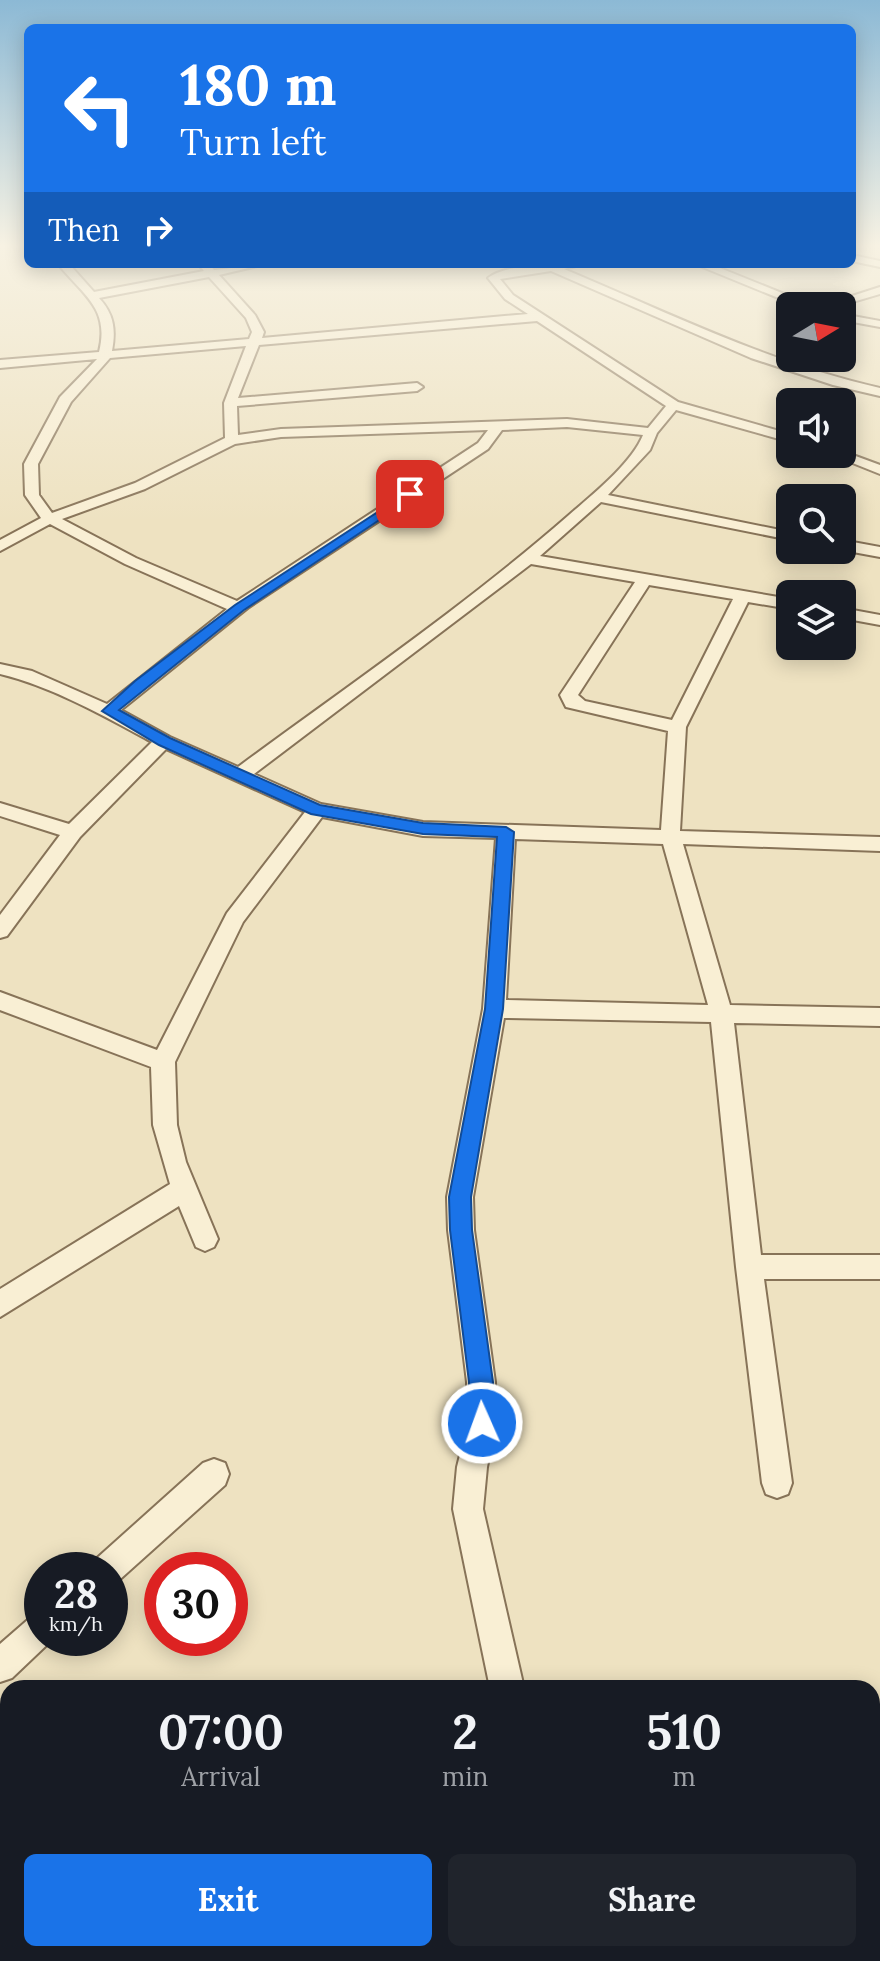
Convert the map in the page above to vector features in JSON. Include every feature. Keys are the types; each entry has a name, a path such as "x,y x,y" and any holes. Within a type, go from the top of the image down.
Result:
{"street":[{"path":"107,339 106,353 100,365 65,400 31,464 28,475 37,506 49,519 165,576 239,608"},
{"path":"0,364 284,339"},
{"path":"571,339 673,405 776,434"},
{"path":"717,339 800,371 880,392"},
{"path":"232,440 230,403 255,341"},
{"path":"230,403 417,387"},
{"path":"240,775 528,559 598,497 645,447 651,432 673,405"},
{"path":"1,545 49,519 140,486 232,440 281,433 567,423 651,432"},
{"path":"109,711 239,608 483,446 498,426"},
{"path":"856,461 880,470"},
{"path":"598,497 776,533"},
{"path":"856,548 880,552"},
{"path":"528,559 776,602"},
{"path":"645,579 569,695 572,703 677,727"},
{"path":"743,596 677,727 670,835 722,1015 749,1267 777,1483"},
{"path":"856,616 880,620"},
{"path":"0,669 26,675 109,711 164,741 317,810 423,829 880,844"},
{"path":"0,930 73,832 164,741"},
{"path":"0,809 73,832"},
{"path":"205,1239 174,1162 165,1125 163,1062 234,918 317,810"},
{"path":"505,1680 468,1509 472,1467 482,1423 481,1382 461,1230 460,1197 494,1009 506,832"},
{"path":"0,1001 163,1062"},
{"path":"494,1009 880,1017"},
{"path":"0,1304 184,1189"},
{"path":"749,1267 880,1267"},
{"path":"127,1552 214,1474"},
{"path":"0,1666 24,1644"}],"route":[{"path":"410,494 239,608 109,711 164,741 317,810 423,829 506,832 494,1009 460,1197 461,1230 481,1382 482,1423"}]}
